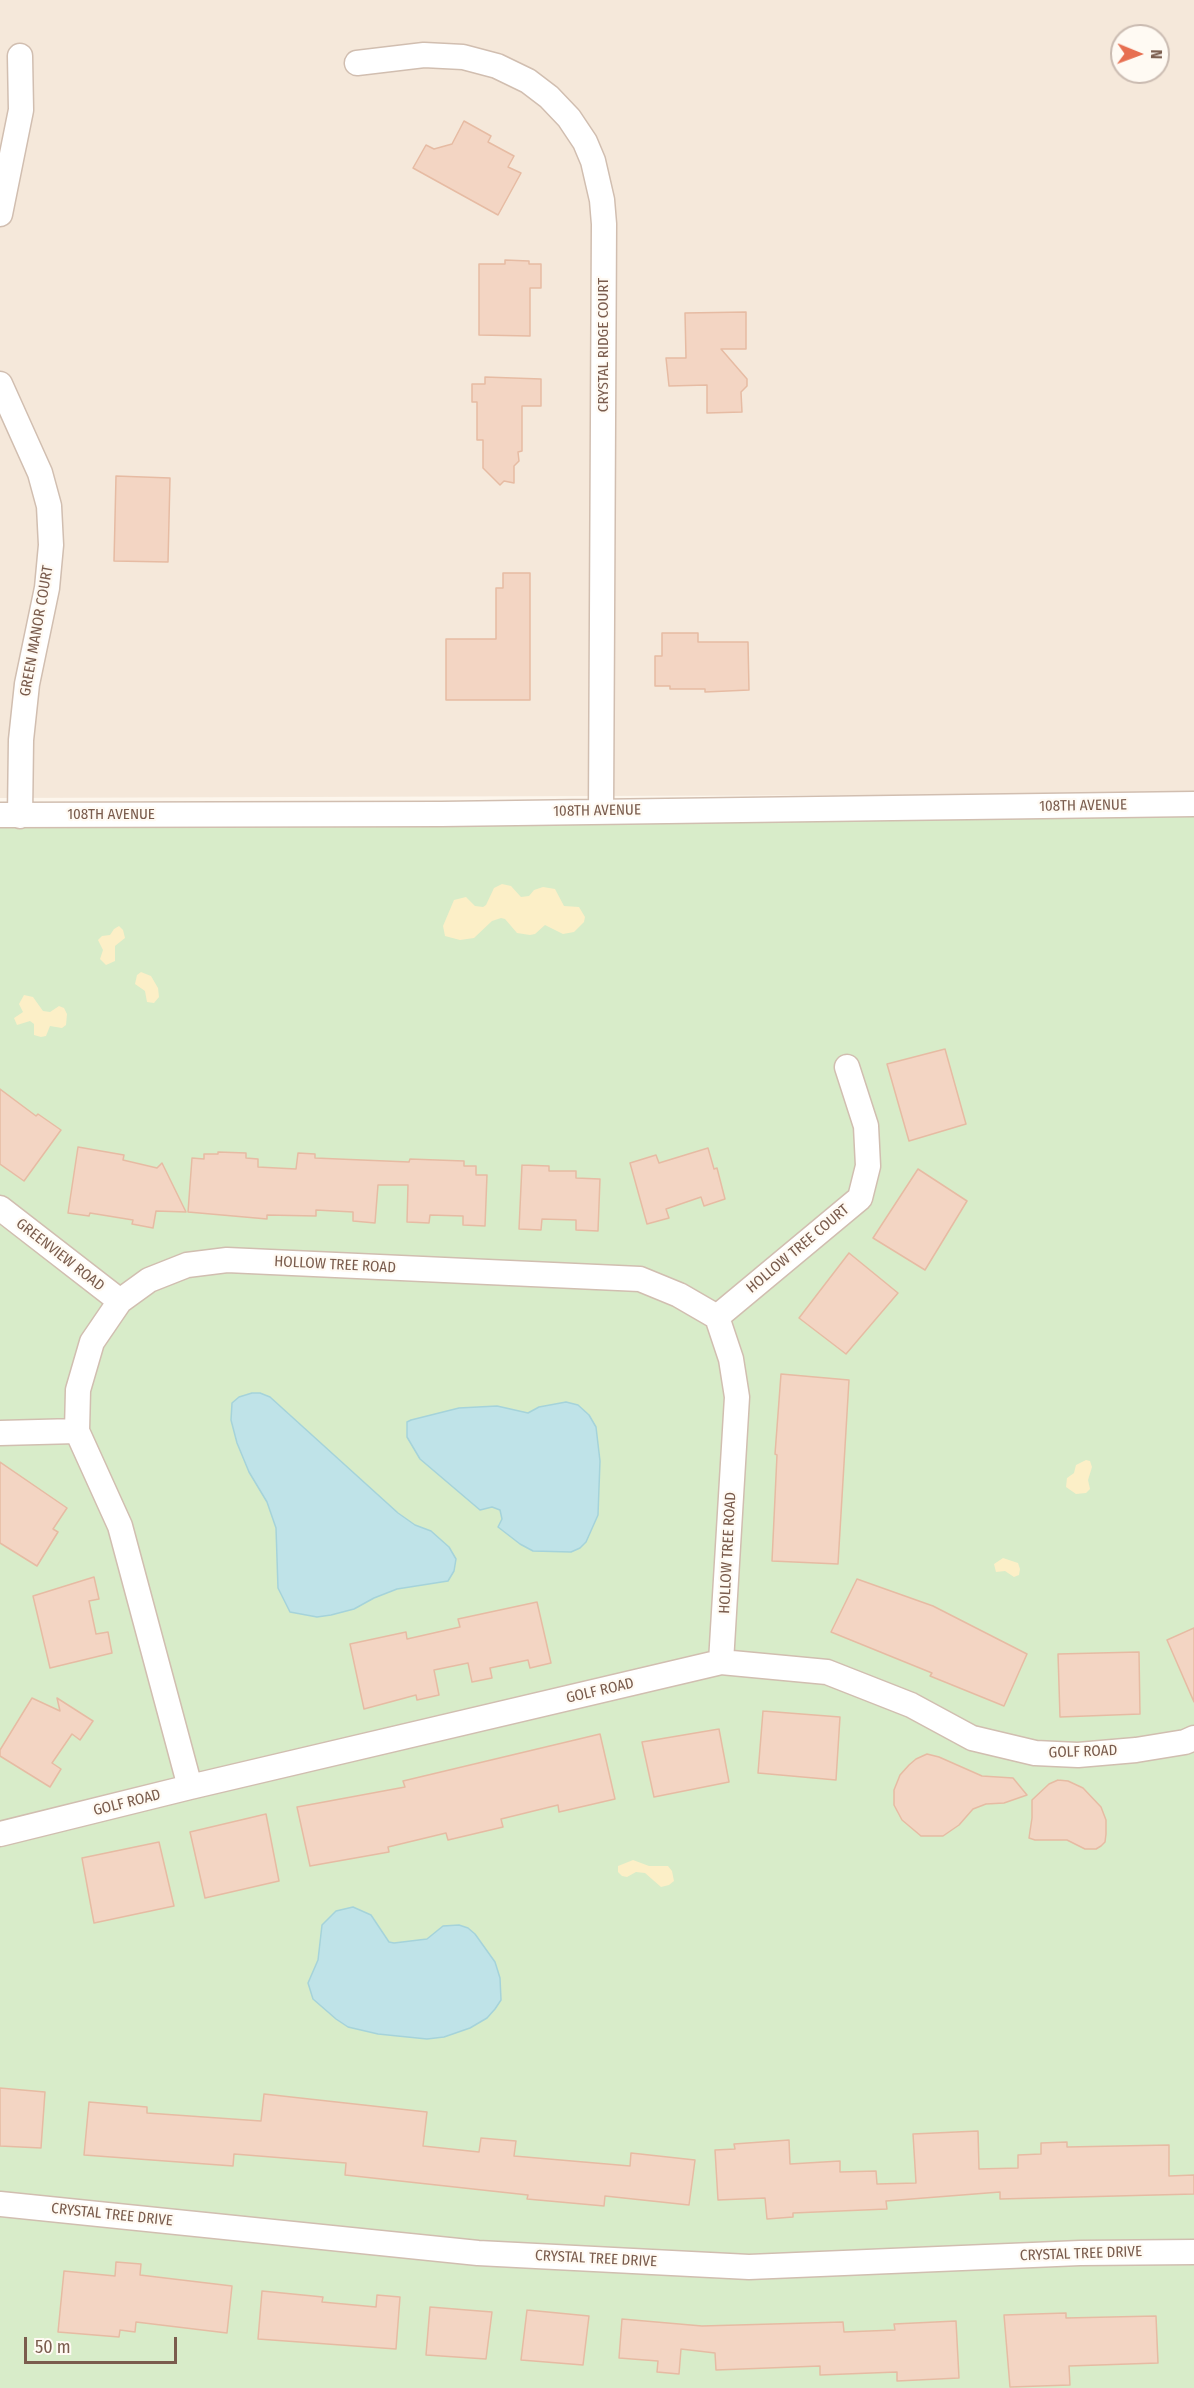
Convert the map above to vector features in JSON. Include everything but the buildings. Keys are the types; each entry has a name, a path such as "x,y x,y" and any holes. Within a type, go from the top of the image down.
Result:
{"street":[{"name":"CRYSTAL RIDGE COURT","path":"357,63 424,55 463,57 497,66 528,81 549,97 585,142 593,161 602,200 604,224 601,811"},
{"path":"0,214 21,110 20,56"},
{"name":"GREEN MANOR COURT","path":"0,384 40,473 49,506 50,536 47,588 27,684 10,816"},
{"name":"108TH AVENUE","path":"10,816 1194,804"},
{"name":"HOLLOW TREE COURT","path":"717,1317 860,1198 868,1166 866,1126 847,1067"},
{"name":"GREENVIEW ROAD","path":"0,1208 120,1301"},
{"name":"HOLLOW TREE ROAD","path":"190,1787 120,1526 76,1431 78,1390 92,1342 120,1301 149,1280 187,1265 226,1260 640,1279 679,1295 717,1317 731,1359 737,1397 721,1662"},
{"path":"0,1433 76,1431"},
{"name":"GOLF ROAD","path":"0,1834 721,1662 827,1672 911,1705 972,1738 1035,1753 1078,1755 1136,1750 1185,1742 1194,1738"},
{"name":"CRYSTAL TREE DRIVE","path":"0,2204 478,2253 748,2267 1080,2253 1194,2252"}],"shaded area":[{"path":"0,0 1194,0 1194,794 0,798"}],"green space":[{"path":"1194,804 1194,2388 0,2388 0,819"}],"sand":[{"path":"502,884 511,886 521,897 529,896 534,890 543,887 555,889 564,906 579,907 585,917 584,922 574,932 563,934 545,925 535,934 530,935 517,933 505,919 501,918 492,921 474,938 460,940 445,936 443,926 454,900 466,897 475,906 483,907 494,888"},
{"path":"119,926 125,938 115,946 115,961 106,965 100,959 103,950 98,940 102,936 110,935"},
{"path":"141,972 151,976 158,988 159,997 154,1003 147,1002 145,991 135,984 137,975"},
{"path":"24,995 33,997 43,1011 50,1012 59,1006 64,1008 67,1014 66,1025 62,1028 50,1026 46,1036 41,1037 34,1035 34,1024 30,1021 17,1025 14,1018 23,1012 19,1004"},
{"path":"1086,1460 1090,1461 1092,1467 1088,1480 1090,1489 1086,1493 1076,1494 1066,1487 1067,1478 1074,1473 1076,1465"},
{"path":"1003,1558 1018,1563 1019,1575 1014,1577 1005,1571 996,1572 994,1564"},
{"path":"633,1860 649,1866 668,1866 672,1871 674,1881 661,1887 645,1873 636,1872 627,1877 622,1876 618,1872 618,1866"}],"water":[{"path":"252,1393 270,1397 398,1513 415,1525 431,1531 449,1547 456,1559 454,1571 448,1581 397,1589 354,1609 331,1615 317,1617 290,1612 278,1588 276,1528 267,1502 249,1472 237,1443 231,1420 232,1403 239,1397"},
{"path":"566,1402 578,1405 589,1415 596,1427 600,1461 598,1515 586,1542 571,1552 533,1551 520,1544 498,1527 502,1519 500,1510 492,1507 480,1510 420,1459 407,1437 407,1422 459,1408 497,1406 528,1413 539,1407"},
{"path":"353,1907 371,1915 389,1942 394,1943 427,1939 443,1926 459,1925 468,1928 495,1962 500,1978 501,2000 495,2009 487,2018 470,2028 444,2037 427,2039 378,2034 348,2027 336,2019 313,1999 308,1983 318,1960 322,1925 336,1911"}]}
